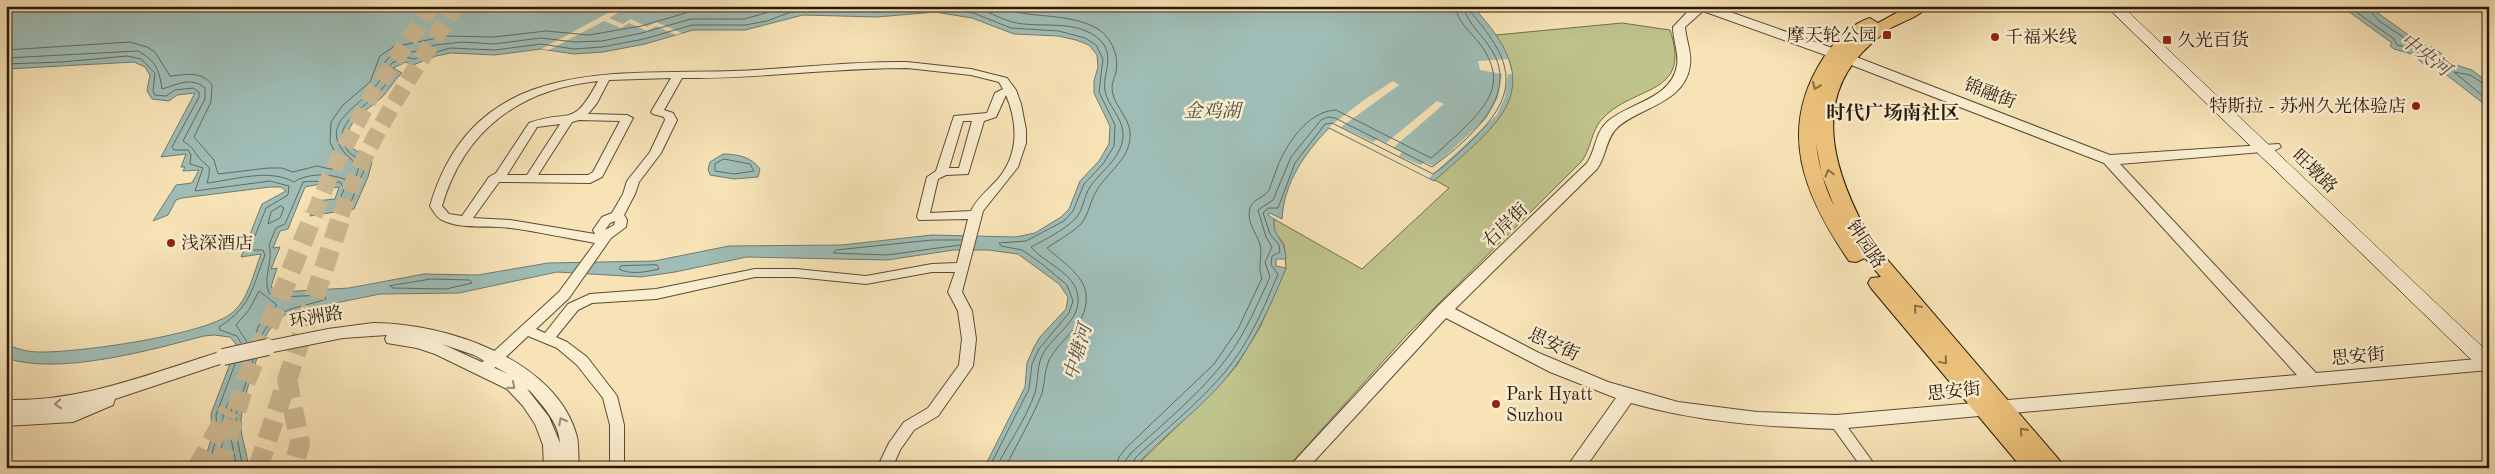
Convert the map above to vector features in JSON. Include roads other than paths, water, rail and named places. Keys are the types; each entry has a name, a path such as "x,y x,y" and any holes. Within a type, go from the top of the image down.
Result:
{"main road":[{"name":"钟园路","path":"1840,56 1863,27 1899,6"},
{"name":"钟园路","path":"1922,6 1877,30 1840,56 1826,62 1813,91 1808,115 1808,148 1816,187 1836,224 1860,261 1993,408 2055,468"},
{"name":"旺墩路","path":"2113,6 2268,148"},
{"name":"旺墩路","path":"2124,6 2488,361"},
{"name":"钟园路","path":"1993,408 2035,468"}],"street":[{"name":"锦融街","path":"1701,6 1840,56 2109,160 2268,148"},
{"name":"右岸街","path":"1298,468 1444,310 1592,166 1599,156 1602,138 1607,129 1614,122 1668,92 1679,78 1684,66 1679,27 1688,16 1701,6"},
{"path":"606,238 445,217 436,206 440,188 451,167 477,131 509,104 530,94 567,83 605,77 743,74 841,65 889,64 978,72 1003,80 1010,90 1020,115 1020,136 1016,159 1004,180 986,195 976,216 955,292 965,311 969,339 966,366 933,412 910,426 894,447 884,468"},
{"path":"489,364 564,295 606,238 620,226 622,220 617,216 629,194 633,181 655,153 671,120 668,115 657,112 678,74"},
{"path":"530,179 573,119 585,112 605,77"},
{"path":"945,171 942,170 958,118 979,118 992,115 1001,93 1010,90"},
{"path":"465,221 533,125 541,121 627,118 598,174 590,179 497,178"},
{"path":"976,216 922,217 932,177 945,171 964,171 979,118"},
{"path":"2109,160 2313,381"},
{"path":"547,339 573,307 590,299 656,294 755,273 796,273 866,280 932,268 962,267"},
{"name":"思安街","path":"1444,310 1536,360 1627,396 1688,410 1744,418 1836,422 2313,381 2488,361"},
{"path":"525,330 562,345 582,361 610,396 617,425 617,468"},
{"name":"环洲路","path":"6,406 62,404 109,396 222,362 267,351 360,339 398,339 526,376 551,401 568,433 570,468"},
{"name":"环洲路","path":"489,364 512,384 536,411 551,443 552,468"},
{"name":"环洲路","path":"6,419 73,415 109,396"},
{"path":"1575,468 1627,396"},
{"path":"1836,422 1870,468"}],"water":[{"name":"金鸡湖","path":"6,6 1472,6 1496,35 1509,60 1513,82 1508,102 1497,121 1434,181 1329,128 1297,169 1287,193 1282,219 1270,213 1268,215 1274,219 1275,230 1285,252 1286,259 1276,259 1276,266 1286,268 1266,315 1250,344 1220,385 1134,468 984,468 1025,387 1027,363 1034,347 1040,337 1066,309 1068,297 1059,284 1018,254 988,250 954,250 887,260 747,257 641,277 557,272 459,293 380,294 291,312 281,318 268,332 247,390 241,428 248,468 206,468 206,456 212,436 211,414 236,348 236,344 230,337 204,336 105,359 51,364 27,363 6,358 6,344 22,350 57,352 140,341 197,328 219,320 238,307 247,293 253,277 261,254 241,257 262,204 286,191 281,187 270,187 182,198 176,200 168,215 153,221 176,185 192,183 199,170 183,171 185,167 181,167 186,154 161,157 195,93 177,95 169,101 152,99 147,91 150,75 145,67 134,62 6,69","holes":["935,12 972,18 1014,34 1058,36 1076,40 1089,45 1097,55 1098,67 1094,81 1094,93 1110,126 1109,144 1099,161 1080,181 1069,209 1061,217 1035,233 1016,237 932,235 842,245 729,246 654,261 548,263 478,275 424,274 349,288 279,292 271,287 277,268 271,269 280,247 273,248 280,231 288,229 305,187 320,184 322,189 339,187 335,199 316,201 310,216 354,209 368,177 372,162 369,158 352,148 349,131 358,117 379,100 402,73 393,68 406,62 413,65 436,56 451,53 495,55 541,49 574,54 603,52 645,44 693,30 745,30 803,15 877,17"]},
{"name":"中央河","path":"2341,6 2368,6 2421,44 2434,48 2456,65 2472,70 2489,83 2489,125 2488,107 2439,69 2426,66 2412,54 2394,49 2390,46 2392,43"},
{"path":"723,154 739,156 753,162 760,169 758,177 734,179 710,175 708,169 710,162"}],"tunnel":[{"path":"314,215 329,178 372,94 432,6"},
{"path":"341,215 351,187 377,133 407,81 456,6"},
{"path":"219,468 244,386 314,214"},
{"path":"287,380 342,214"},
{"path":"258,468 287,380"},
{"path":"287,380 300,443 293,468"},
{"path":"197,468 229,410"}],"place":[{"name":"摩天轮公园","path":"1887,35"},
{"name":"千福米线","path":"1995,37"},
{"name":"久光百货","path":"2167,40"},
{"name":"特斯拉 - 苏州久光体验店","path":"2416,106"},
{"name":"浅深酒店","path":"171,243"},
{"name":"Park Hyatt Suzhou","path":"1496,404"}],"district":[{"name":"时代广场南社区","path":"1893,112"}],"water label":[{"name":"中塘河","path":"1077,352"}]}
